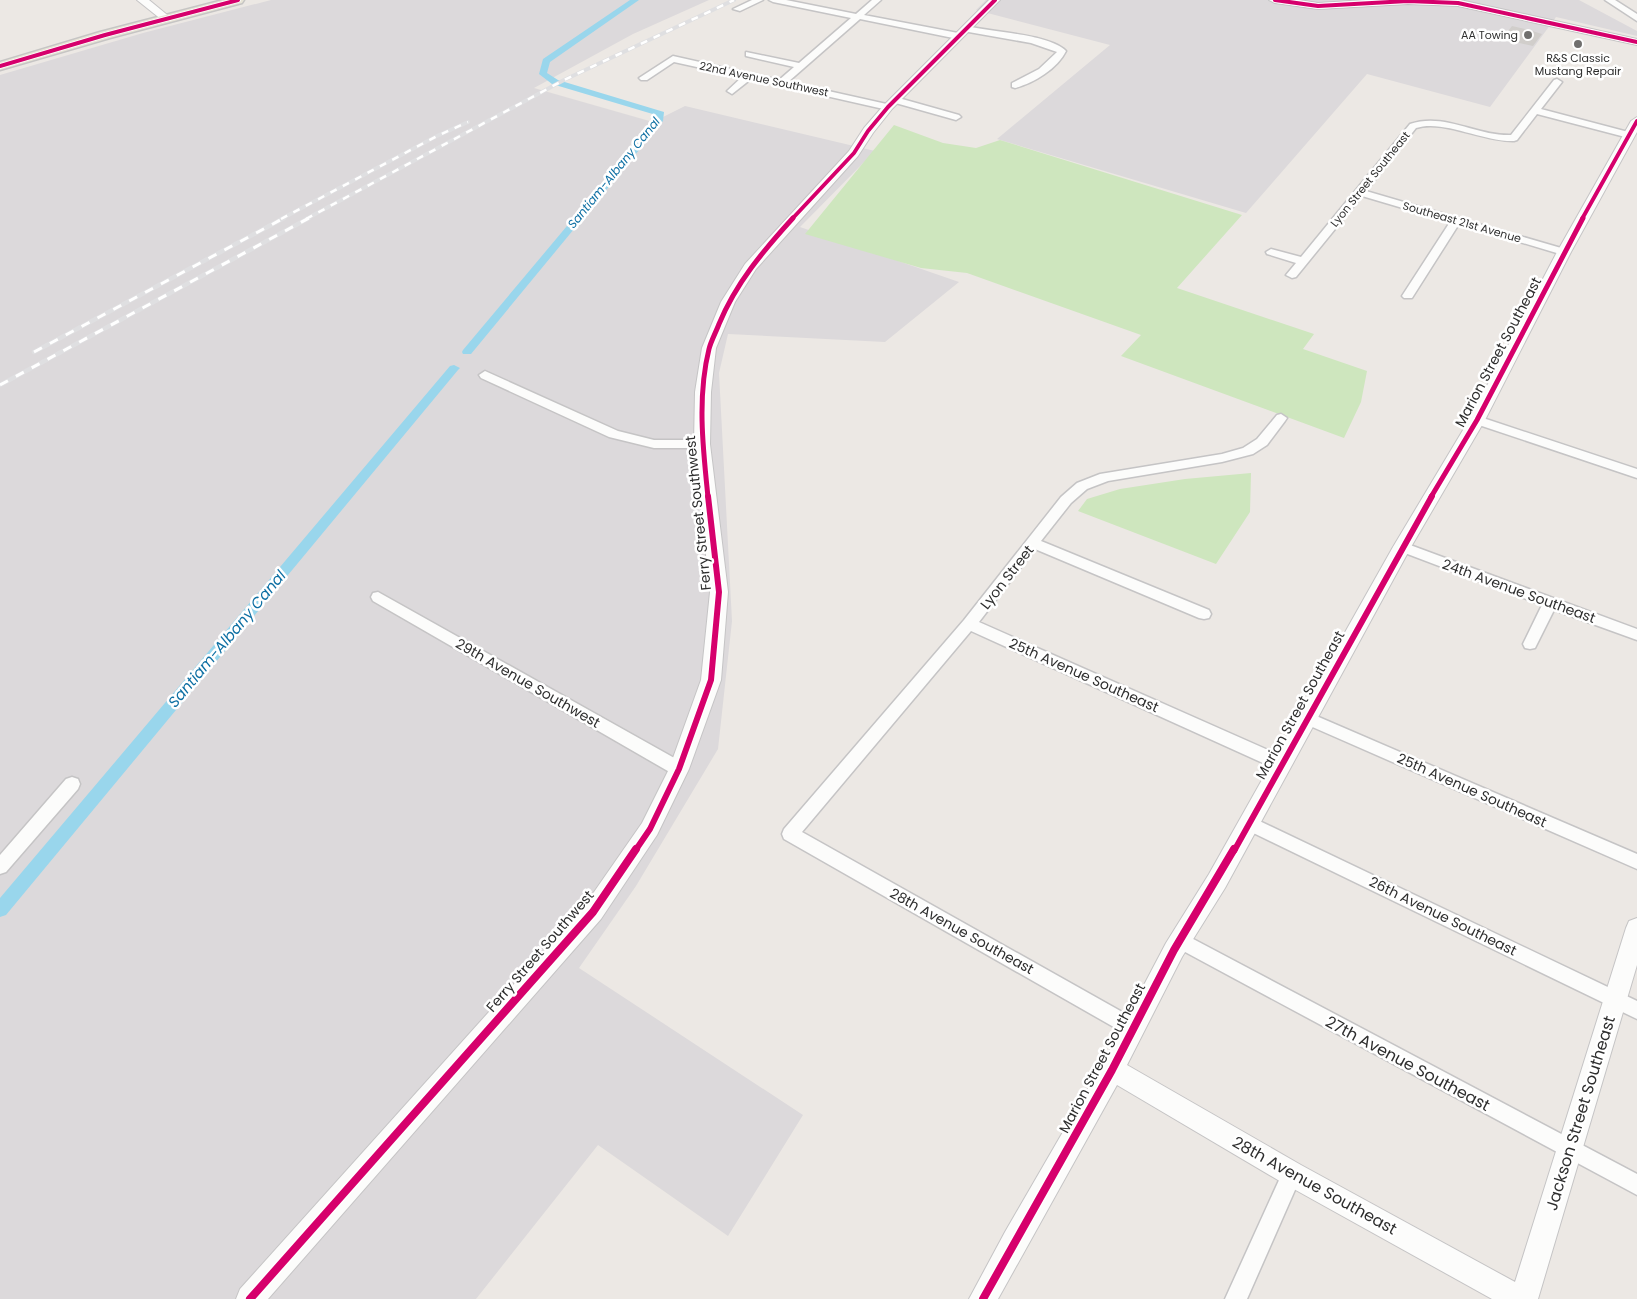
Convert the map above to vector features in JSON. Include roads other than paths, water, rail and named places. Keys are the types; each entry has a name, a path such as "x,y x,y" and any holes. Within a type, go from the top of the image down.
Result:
{"main road":[{"path":"0,66 166,18 238,0"},
{"path":"1275,0 1318,6 1436,1 1482,8 1637,42"}],"street":[{"path":"142,0 166,18"},
{"path":"737,9 759,0"},
{"path":"773,0 858,17 962,33 1029,40 1062,50 1059,56 1030,80 1015,85"},
{"path":"781,83 877,0"},
{"name":"Ferry Street Southwest","path":"250,1299 593,912 650,829 679,769 711,680 719,592 702,444 703,392 709,348 728,302 750,267 854,154 868,131 892,104 995,0"},
{"path":"1609,0 1637,18"},
{"path":"749,54 800,66"},
{"name":"22nd Avenue Southwest","path":"644,78 673,59 781,83 956,116"},
{"path":"732,91 749,76"},
{"name":"Lyon Street Southeast","path":"1292,275 1414,126 1420,122 1436,122 1503,140 1514,138 1557,82"},
{"path":"1536,111 1633,128"},
{"name":"Marion Street Southeast","path":"983,1299 1112,1069 1196,910 1217,881 1280,763 1402,547 1477,420 1564,252 1633,128"},
{"name":"Southeast 21st Avenue","path":"1360,192 1564,252"},
{"path":"1408,296 1456,220"},
{"path":"1271,252 1303,261"},
{"path":"484,375 614,434 654,444 702,444"},
{"name":"Lyon Street","path":"790,834 969,624 1066,500 1082,486 1105,477 1222,458 1248,451 1262,442 1281,418"},
{"path":"1477,420 1637,474"},
{"path":"1034,543 1204,614"},
{"name":"24th Avenue Southeast","path":"1402,547 1637,635"},
{"name":"29th Avenue Southwest","path":"378,597 679,769"},
{"path":"1530,644 1550,602"},
{"name":"25th Avenue Southeast","path":"969,624 1280,763"},
{"name":"25th Avenue Southeast","path":"1307,718 1637,862"},
{"path":"0,867 72,784"},
{"name":"26th Avenue Southeast","path":"1249,823 1637,1010"},
{"name":"28th Avenue Southeast","path":"790,834 1133,1028"},
{"name":"Jackson Street Southeast","path":"1524,1299 1568,1149 1637,928"},
{"name":"27th Avenue Southeast","path":"1180,940 1637,1185"},
{"name":"28th Avenue Southeast","path":"1112,1069 1292,1174 1519,1299"},
{"path":"1236,1299 1292,1174"}],"waterway":[{"name":"Santiam-Albany Canal","path":"467,352 659,121 661,114 555,82 543,74 546,61 635,0"},
{"name":"Santiam-Albany Canal","path":"0,910 454,368"}],"railway":[{"path":"306,219 564,80 734,0"},
{"path":"281,219 437,136 468,122"},
{"path":"34,352 284,218"},
{"path":"0,385 309,218"}],"place":[{"name":"AA Towing","path":"1528,35"},
{"name":"R&S Classic Mustang Repair","path":"1578,44"}]}
